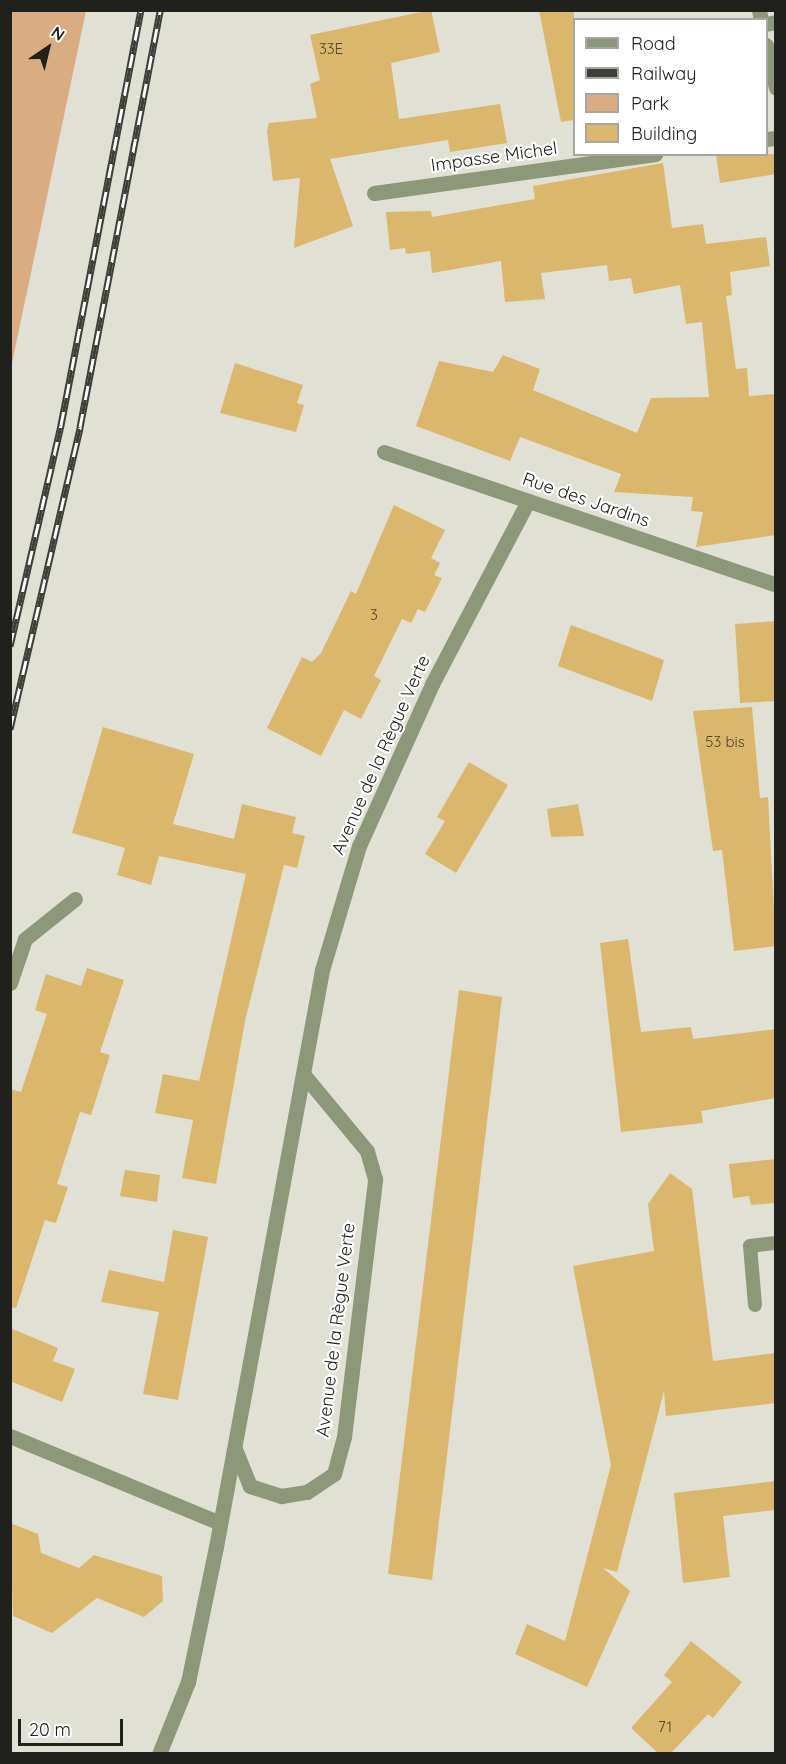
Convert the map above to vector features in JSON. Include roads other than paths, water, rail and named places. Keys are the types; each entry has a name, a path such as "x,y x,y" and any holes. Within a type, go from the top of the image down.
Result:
{"street":[{"path":"768,54 776,88"},
{"name":"Impasse Michel","path":"374,193 640,156"},
{"name":"Rue des Jardins","path":"384,452 776,585"},
{"name":"Avenue de la Règue Verte","path":"159,1754 188,1682 220,1522 322,970 359,846 432,684 528,501"},
{"path":"10,983 26,939 75,899"},
{"name":"Avenue de la Règue Verte","path":"234,1441 250,1486 281,1496 307,1492 333,1474 344,1437 375,1179 367,1151 304,1075"},
{"path":"10,1436 220,1522"}],"lane":[{"path":"755,1305 750,1246 776,1243"}],"railway":[{"path":"10,646 61,425 141,10"},
{"path":"10,729 80,427 160,10"}]}
